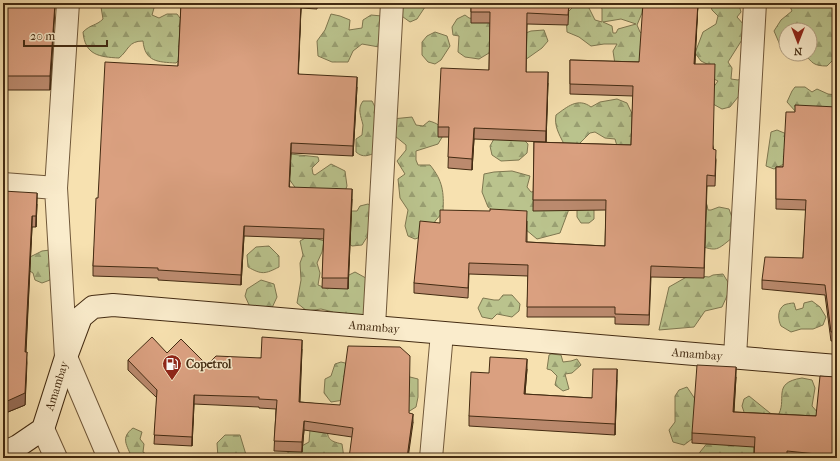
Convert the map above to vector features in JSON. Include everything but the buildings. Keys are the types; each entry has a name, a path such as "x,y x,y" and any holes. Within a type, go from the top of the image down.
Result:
{"street":[{"path":"68,3 56,188 66,357 109,458"},
{"path":"374,326 392,3"},
{"path":"735,357 754,3"},
{"path":"3,184 56,188"},
{"name":"Amambay","path":"43,429 81,316 92,307 112,305 837,366"},
{"path":"432,458 442,333"},
{"path":"3,453 18,446 43,429 56,458"}],"green space":[{"path":"96,3 153,3 154,8 152,15 159,18 167,14 177,14 180,18 191,14 185,55 176,63 154,60 146,53 143,41 138,41 131,44 119,58 105,57 94,53 87,46 84,40 83,32 103,19 101,7"},
{"path":"398,3 464,3 425,7 417,19 410,22 399,14"},
{"path":"572,3 592,3 589,8 595,20 602,22 602,9 600,3 643,3 642,13 637,25 640,32 647,38 667,63 615,64 613,51 617,44 591,46 579,37 567,32 566,14 572,8","holes":["621,19 636,24 618,29 616,33 613,33 612,26 603,22"]},
{"path":"710,3 741,3 739,5 741,12 737,17 744,25 745,35 728,62 732,68 731,79 740,79 742,92 730,107 722,109 713,104 710,92 718,81 712,78 711,66 701,61 695,53 703,32 716,24 718,16 712,10"},
{"path":"780,3 837,3 837,56 827,66 813,62 818,62 818,22 780,22 792,11 789,4"},
{"path":"331,14 350,20 349,30 362,28 363,20 371,15 382,16 379,47 362,44 353,51 348,62 332,62 318,56 317,41 325,30"},
{"path":"465,15 469,18 490,21 494,40 489,53 479,59 465,57 458,52 459,36 453,35 452,27 457,19"},
{"path":"778,25 778,40 774,31"},
{"path":"544,30 548,41 542,48 525,60 523,34 531,31"},
{"path":"435,32 447,36 450,46 441,60 435,64 428,62 422,55 422,42 427,36"},
{"path":"795,87 805,87 812,92 817,89 828,94 837,95 837,114 796,112 787,102"},
{"path":"617,99 627,103 635,120 691,148 617,146 615,139 605,138 595,132 590,133 577,146 564,144 556,126 556,115 573,104 582,103 591,107 600,102"},
{"path":"363,101 372,101 375,107 374,113 379,120 377,152 366,156 356,152 356,139 362,135 363,125 360,107"},
{"path":"412,117 416,125 423,126 429,121 437,124 442,129 444,134 438,144 416,151 416,160 418,165 430,165 438,176 443,193 443,212 426,235 415,239 408,236 405,226 408,210 400,198 398,179 405,174 397,161 406,150 406,145 390,132 392,119"},
{"path":"777,130 789,135 788,145 784,149 787,157 786,163 774,169 766,166 771,132"},
{"path":"520,136 528,144 527,153 519,160 501,161 492,155 490,146 495,137"},
{"path":"290,154 318,157 319,161 312,168 313,174 315,175 331,164 345,171 347,186 345,191 297,190 286,175"},
{"path":"512,171 530,176 527,187 531,192 544,190 569,209 560,233 537,239 525,229 499,215 488,207 482,192 484,174"},
{"path":"702,195 708,210 719,207 729,209 734,223 732,238 716,249 709,249 698,245"},
{"path":"368,204 380,212 377,231 367,237 362,245 352,246 341,238 344,211 357,211 360,206"},
{"path":"582,204 594,210 594,219 589,223 581,223 577,217 577,211"},
{"path":"309,236 324,241 322,252 317,263 320,273 318,285 328,289 333,283 355,272 373,282 375,305 359,325 340,327 333,312 321,309 307,311 297,303 301,280 300,263 303,255 300,241"},
{"path":"269,246 279,256 279,267 264,273 248,267 247,255 256,247"},
{"path":"50,250 50,280 42,283 35,280 33,273 28,270 30,257 42,251"},
{"path":"723,274 731,287 722,307 705,311 694,327 659,330 669,287 690,275 709,277"},
{"path":"261,280 274,284 277,297 271,310 250,307 245,296 247,289"},
{"path":"503,295 512,295 520,304 519,311 512,317 497,314 492,319 482,317 478,308 483,298 499,300"},
{"path":"812,301 820,307 826,317 823,325 813,329 801,329 791,332 781,326 779,315 780,310 784,305 794,303 796,310 803,308 804,303"},
{"path":"549,355 561,355 563,362 577,359 581,365 572,373 565,374 569,389 563,391 555,385 557,376 551,370 547,369"},
{"path":"341,362 349,364 344,400 331,402 324,393 325,379 331,376 335,364"},
{"path":"406,376 418,379 418,397 416,407 403,415"},
{"path":"802,378 812,380 815,388 812,406 819,414 821,424 746,418 742,406 744,399 749,396 777,417 780,411 783,388 792,380"},
{"path":"687,387 695,399 696,436 684,445 673,442 669,430 675,422 675,396 679,390"},
{"path":"327,425 328,436 330,439 334,442 342,444 344,458 270,458 286,455 294,445 298,448 309,442 310,430"},
{"path":"133,428 142,432 140,439 144,444 143,452 152,458 132,458 126,438"},
{"path":"225,435 240,435 247,458 218,458 217,443"},
{"path":"709,441 760,443 759,458 698,458 700,452"}],"place":[{"name":"Copetrol","path":"172,381"}]}
